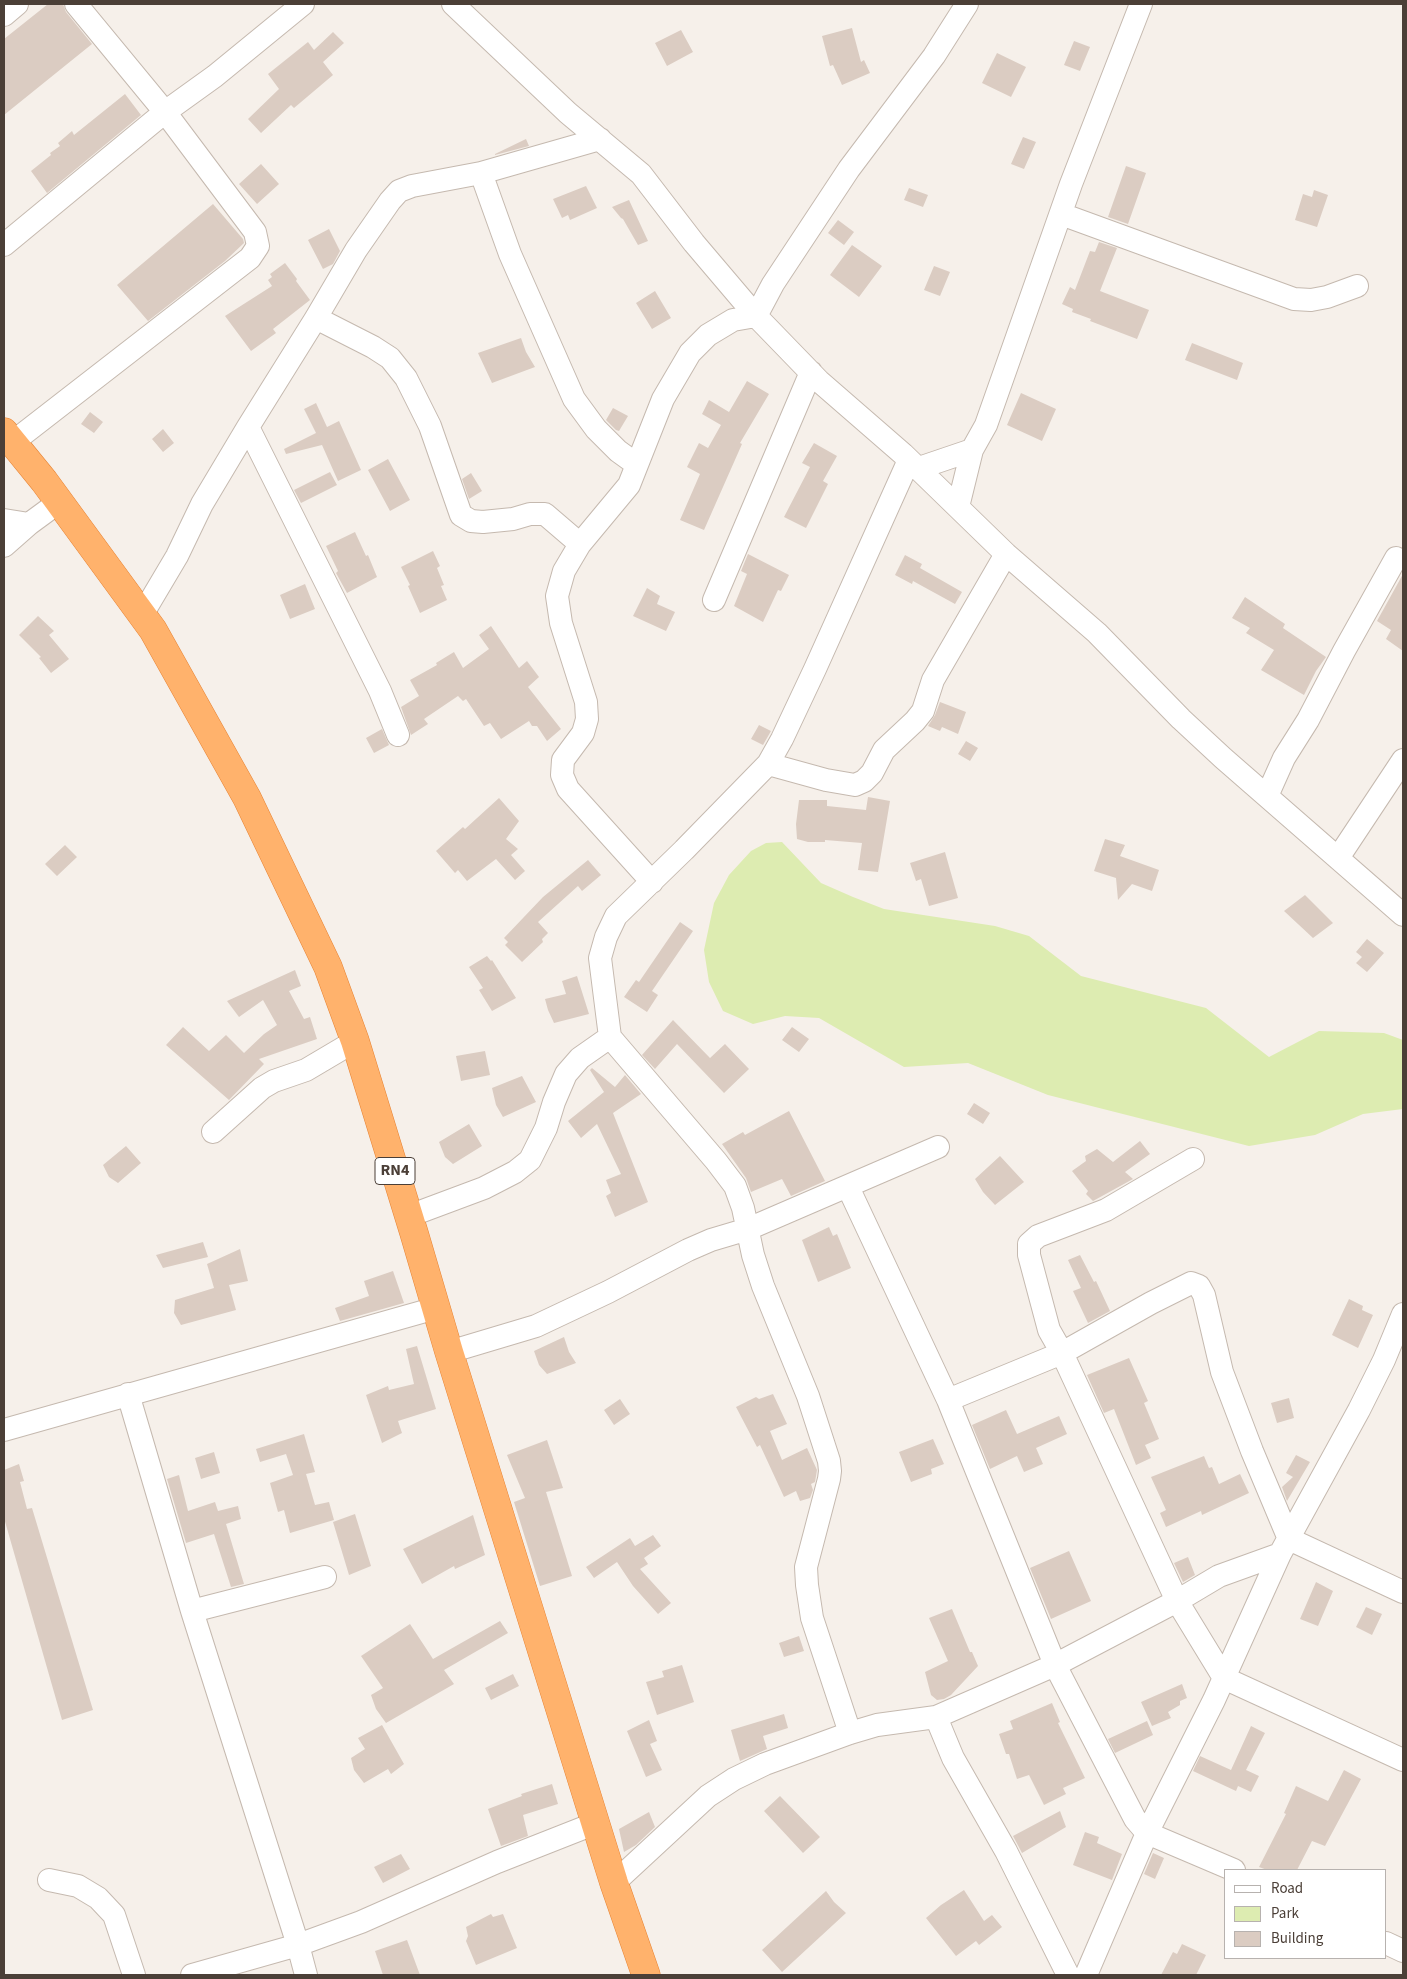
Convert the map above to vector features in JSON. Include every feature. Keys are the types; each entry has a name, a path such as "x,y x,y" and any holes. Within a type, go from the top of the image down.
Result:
{"highway":[{"name":"RN4","path":"8,437 59,502 153,630 247,798 328,967 355,1041 409,1216 448,1352 614,1883 646,1975"}],"street":[{"path":"4,15 17,4"},
{"path":"8,437 250,258 258,246 255,232 165,112 76,4"},
{"path":"4,245 165,112 215,76 303,4"},
{"path":"453,4 568,113 641,174 694,243 756,316 811,372 914,464 1006,554 1097,632 1181,719 1403,915"},
{"path":"756,316 774,284 849,169 934,56 967,4"},
{"path":"958,507 972,450 986,425 1061,214 1141,4"},
{"path":"142,615 177,556 202,504 248,427 356,250 399,191 412,186 480,173 600,139"},
{"path":"480,173 510,254 574,399 596,429 618,451 636,464"},
{"path":"1061,214 1294,299 1311,300 1327,297 1357,286"},
{"path":"652,882 568,789 562,775 563,760 583,733 587,719 586,702 561,624 557,596 564,571 580,544 629,485 663,399 690,353 708,334 733,320 756,316"},
{"path":"316,318 373,347 390,358 406,378 430,426 461,515 471,521 483,522 513,519 530,514 545,514 580,544"},
{"path":"714,600 811,372"},
{"path":"248,427 380,691 398,735"},
{"path":"914,464 972,450"},
{"path":"850,1733 812,1618 806,1567 829,1479 829,1462 808,1396 763,1286 753,1255 743,1208 735,1186 716,1161 610,1037 600,958 616,916 768,764 782,739 914,464"},
{"path":"4,546 29,524 59,502"},
{"path":"4,520 29,524"},
{"path":"768,764 826,780 855,785 864,781 872,773 884,750 915,722 923,711 933,680 1006,554"},
{"path":"1267,796 1284,758 1308,720 1344,650 1396,558"},
{"path":"1338,858 1403,760"},
{"path":"409,1216 484,1188 515,1172 530,1160 546,1128 554,1102 566,1074 580,1058 610,1037"},
{"path":"213,1132 262,1088 274,1081 306,1070 355,1041"},
{"path":"448,1352 536,1326 608,1292 688,1250 711,1240 748,1229 938,1147"},
{"path":"1193,1159 1106,1210 1038,1236 1029,1244 1029,1255 1049,1330 1062,1353 1177,1601 1224,1678 1403,1760"},
{"path":"848,1187 948,1400 1055,1665 1135,1820 1148,1833 1232,1869"},
{"path":"948,1400 1062,1353 1191,1283 1199,1286 1204,1295 1222,1372 1252,1451 1284,1546"},
{"path":"4,1430 436,1308"},
{"path":"1086,1975 1148,1833 1224,1678 1284,1546 1359,1410 1384,1360 1403,1314"},
{"path":"128,1394 192,1611 306,1975"},
{"path":"614,1883 708,1796 734,1779 765,1764 850,1733 877,1725 936,1717 1055,1665 1177,1601 1219,1576 1284,1546 1403,1592"},
{"path":"192,1611 325,1577"},
{"path":"936,1717 953,1758 1006,1851 1068,1975"},
{"path":"192,1975 298,1945 361,1922 497,1862 596,1823"},
{"path":"49,1880 78,1886 98,1898 114,1915 134,1975"},
{"path":"1387,1943 1403,1951"}],"green space":[{"path":"782,842 821,883 884,909 995,926 1029,936 1081,976 1206,1008 1269,1057 1319,1031 1384,1033 1403,1040 1403,1109 1363,1114 1315,1135 1249,1146 1048,1095 968,1063 904,1067 819,1018 785,1016 753,1024 723,1011 709,982 704,950 714,903 729,875 751,851 766,843"}],"building":[{"path":"48,4 63,4 66,12 92,44 4,115 4,39"},
{"path":"852,28 861,62 864,60 870,73 842,85 833,65 830,66 822,36"},
{"path":"681,30 693,52 667,66 655,43"},
{"path":"333,32 344,43 323,62 333,75 294,108 291,105 261,133 248,119 279,89 268,74 308,42 314,50"},
{"path":"1074,41 1090,47 1080,71 1064,65"},
{"path":"997,53 1026,67 1011,97 982,83"},
{"path":"125,94 141,115 47,193 31,171 51,155 50,153 60,146 58,143 72,131 74,135"},
{"path":"1023,137 1036,142 1024,169 1011,164"},
{"path":"526,139 529,146 495,155 495,154"},
{"path":"261,164 279,184 257,204 239,184"},
{"path":"1126,166 1146,173 1128,224 1108,217"},
{"path":"586,186 597,208 570,220 568,215 562,218 553,199"},
{"path":"909,188 928,195 923,207 904,200"},
{"path":"1314,190 1328,195 1317,227 1295,220 1303,194 1312,197"},
{"path":"629,200 648,241 638,245 623,219 612,207"},
{"path":"213,204 243,239 244,243 225,261 148,321 117,285"},
{"path":"838,220 854,232 844,245 828,233"},
{"path":"329,229 340,251 333,264 323,269 308,240"},
{"path":"1099,242 1117,248 1100,291 1149,310 1137,339 1090,321 1091,319 1072,312 1073,309 1062,304 1070,287 1075,290 1090,251 1095,252"},
{"path":"852,245 882,266 859,297 830,275"},
{"path":"285,263 310,300 273,329 276,333 251,351 225,316 272,286 268,280 272,277 270,274"},
{"path":"934,266 950,272 940,296 924,290"},
{"path":"655,291 671,318 652,329 636,303"},
{"path":"521,338 526,352 535,367 492,383 478,353"},
{"path":"1192,343 1243,363 1237,380 1185,360"},
{"path":"747,381 769,394 740,443 742,444 704,530 680,520 700,474 687,467 699,443 708,448 721,425 702,414 709,400 729,412"},
{"path":"1021,393 1056,409 1042,441 1007,425"},
{"path":"316,403 327,427 339,421 361,470 338,481 322,445 286,454 284,449 316,433 304,409"},
{"path":"613,408 628,416 619,431 606,420"},
{"path":"90,412 103,422 94,433 81,424"},
{"path":"163,429 174,443 163,452 152,439"},
{"path":"814,443 837,456 823,481 828,484 806,528 784,517 810,467 802,463"},
{"path":"388,459 410,500 390,511 368,470"},
{"path":"330,472 337,485 301,503 294,490"},
{"path":"471,473 482,491 469,499 462,479"},
{"path":"355,532 366,556 368,555 377,577 347,593 336,573 338,571 326,546"},
{"path":"433,551 440,566 437,568 444,585 441,586 447,600 420,613 401,567"},
{"path":"748,554 789,575 781,591 778,590 763,622 734,606 747,574 741,571"},
{"path":"905,555 922,564 920,568 962,592 955,604 913,581 912,584 895,575"},
{"path":"1403,574 1403,651 1386,639 1391,630 1377,621"},
{"path":"305,584 315,609 290,619 280,595"},
{"path":"647,588 660,596 657,604 675,612 666,631 633,616"},
{"path":"1245,597 1285,624 1283,628 1326,657 1316,671 1304,695 1261,670 1274,650 1246,633 1250,628 1232,618"},
{"path":"38,616 54,631 49,635 69,659 51,673 39,658 41,657 19,635"},
{"path":"491,626 519,668 527,661 539,677 528,687 561,729 547,741 537,726 532,726 529,721 501,739 490,723 484,726 466,699 463,701 458,696 424,719 428,724 411,735 401,707 419,696 410,680 437,665 436,663 454,652 463,668 489,649 479,635"},
{"path":"940,702 966,712 958,734 942,727 940,731 928,726"},
{"path":"759,725 771,731 763,745 751,739"},
{"path":"382,729 389,745 374,753 366,738"},
{"path":"966,741 978,748 970,761 958,754"},
{"path":"868,797 890,801 878,872 858,870 862,843 825,840 825,842 808,842 797,839 796,824 799,800 827,800 827,806 866,810"},
{"path":"499,798 519,821 506,839 518,849 511,855 525,871 515,880 496,859 467,881 458,870 455,873 436,851 463,827 465,829"},
{"path":"1105,839 1125,845 1120,856 1159,870 1152,891 1132,884 1118,900 1116,878 1094,871"},
{"path":"65,845 77,857 57,876 45,864"},
{"path":"945,852 958,898 929,906 921,879 916,881 910,863"},
{"path":"588,860 601,875 582,891 578,886 538,922 548,933 542,939 543,942 522,962 505,945 508,942 504,938 543,897"},
{"path":"1305,895 1333,923 1313,938 1284,911"},
{"path":"680,922 693,931 652,991 658,995 647,1012 624,997 636,980 639,982"},
{"path":"1367,939 1384,953 1367,972 1356,963 1362,957 1356,952"},
{"path":"487,956 492,960 516,998 492,1011 479,990 483,988 469,967"},
{"path":"295,970 301,986 289,991 304,1019 310,1017 317,1039 259,1059 264,1064 229,1100 166,1045 183,1027 209,1051 226,1035 244,1053 264,1034 277,1025 263,1000 239,1017 227,1001"},
{"path":"577,976 589,1014 554,1023 545,999 566,994 562,981"},
{"path":"673,1020 710,1058 725,1044 749,1069 724,1093 677,1044 655,1069 642,1055"},
{"path":"792,1027 809,1039 799,1052 782,1040"},
{"path":"485,1051 490,1075 461,1081 456,1056"},
{"path":"592,1068 615,1087 625,1075 641,1094 613,1113 648,1202 615,1217 606,1196 611,1193 606,1180 621,1174 597,1124 581,1138 568,1121 604,1092 590,1070"},
{"path":"522,1076 536,1102 503,1117 496,1105 492,1088"},
{"path":"974,1103 990,1113 983,1124 967,1114"},
{"path":"789,1111 825,1181 791,1196 782,1179 751,1192 746,1178 722,1144 743,1132 745,1135"},
{"path":"469,1124 482,1146 453,1164 445,1157 439,1142"},
{"path":"1140,1141 1150,1154 1125,1172 1133,1179 1093,1201 1086,1194 1088,1191 1072,1171 1086,1161 1085,1156 1097,1149 1113,1162"},
{"path":"126,1146 141,1163 118,1183 109,1177 103,1165"},
{"path":"1000,1156 1024,1182 995,1205 983,1192 975,1179"},
{"path":"829,1227 833,1236 837,1234 851,1268 818,1282 802,1240"},
{"path":"203,1242 208,1257 163,1268 156,1255"},
{"path":"240,1249 248,1281 229,1285 236,1310 181,1325 174,1313 175,1300 214,1288 207,1264"},
{"path":"1080,1255 1094,1282 1096,1281 1110,1311 1088,1323 1073,1291 1081,1288 1068,1260"},
{"path":"393,1271 404,1303 340,1321 335,1308 369,1296 364,1281"},
{"path":"1349,1299 1363,1306 1362,1310 1373,1315 1358,1348 1332,1335"},
{"path":"564,1337 569,1352 576,1363 547,1374 539,1365 534,1351"},
{"path":"417,1346 436,1409 398,1421 402,1433 382,1443 366,1395 388,1386 389,1390 414,1384 406,1349"},
{"path":"1129,1358 1148,1401 1144,1403 1159,1439 1145,1445 1151,1458 1136,1465 1114,1409 1104,1413 1087,1375"},
{"path":"773,1394 787,1424 770,1431 782,1460 807,1448 817,1470 815,1482 811,1484 813,1490 810,1498 800,1501 796,1491 784,1497 760,1445 757,1447 736,1407 756,1397 759,1399"},
{"path":"1289,1398 1294,1418 1277,1423 1271,1403"},
{"path":"620,1399 630,1414 614,1425 604,1410"},
{"path":"1006,1410 1017,1434 1059,1416 1067,1434 1036,1448 1043,1464 1024,1472 1017,1456 990,1469 972,1425"},
{"path":"304,1434 315,1472 306,1474 315,1505 329,1502 334,1520 290,1533 284,1510 278,1512 270,1483 293,1475 286,1454 260,1462 256,1449"},
{"path":"933,1439 944,1464 931,1469 932,1474 911,1482 899,1452"},
{"path":"547,1440 563,1488 546,1492 572,1576 540,1586 514,1502 525,1498 507,1455"},
{"path":"214,1452 220,1473 201,1479 195,1458"},
{"path":"1296,1455 1310,1462 1287,1501 1282,1487 1293,1477 1286,1473"},
{"path":"1204,1456 1209,1468 1212,1467 1219,1484 1240,1474 1249,1493 1202,1515 1201,1511 1166,1527 1160,1513 1166,1510 1151,1477"},
{"path":"19,1464 24,1481 20,1482 27,1509 32,1508 93,1710 62,1720 4,1518 4,1470"},
{"path":"179,1475 188,1511 215,1502 218,1511 238,1506 241,1519 226,1524 244,1584 231,1587 214,1534 186,1543 167,1479"},
{"path":"355,1514 371,1566 349,1575 333,1522"},
{"path":"473,1515 485,1555 455,1569 454,1566 422,1584 403,1549"},
{"path":"653,1535 661,1546 644,1558 648,1564 640,1569 671,1603 658,1614 633,1586 617,1562 594,1578 586,1567 630,1538 635,1546"},
{"path":"1069,1551 1091,1601 1051,1619 1030,1568"},
{"path":"1188,1557 1195,1575 1183,1582 1174,1563"},
{"path":"1316,1582 1333,1591 1318,1626 1300,1619"},
{"path":"1366,1607 1382,1614 1372,1635 1356,1627"},
{"path":"952,1609 978,1666 951,1695 937,1700 931,1695 925,1672 948,1661 929,1618"},
{"path":"500,1621 508,1633 444,1670 454,1684 386,1723 376,1709 371,1695 383,1688 361,1656 410,1624 433,1659"},
{"path":"799,1636 804,1651 784,1657 779,1643"},
{"path":"682,1665 694,1702 657,1715 646,1682 664,1677 662,1671"},
{"path":"513,1674 519,1686 491,1700 485,1688"},
{"path":"1182,1684 1187,1698 1180,1701 1180,1705 1168,1712 1171,1718 1152,1726 1141,1702"},
{"path":"1052,1703 1060,1722 1058,1723 1085,1778 1063,1788 1066,1794 1044,1805 1029,1775 1017,1779 1009,1754 1006,1754 999,1734 1013,1729 1010,1721"},
{"path":"784,1714 788,1728 763,1736 767,1749 740,1761 731,1730"},
{"path":"649,1720 657,1741 650,1744 662,1770 646,1777 627,1731"},
{"path":"1147,1721 1153,1735 1115,1753 1108,1739"},
{"path":"382,1725 404,1764 391,1774 388,1769 364,1783 354,1770 351,1758 365,1749 358,1738"},
{"path":"1251,1726 1265,1733 1246,1770 1259,1776 1251,1792 1238,1786 1236,1791 1193,1771 1200,1756 1231,1770"},
{"path":"1344,1770 1361,1779 1325,1846 1312,1841 1298,1869 1264,1869 1259,1867 1286,1814 1284,1813 1296,1786 1328,1801"},
{"path":"552,1784 558,1804 523,1815 528,1836 501,1846 488,1809 522,1796 521,1794"},
{"path":"780,1796 820,1837 803,1853 764,1811"},
{"path":"1060,1811 1066,1827 1022,1853 1013,1836"},
{"path":"649,1812 655,1827 636,1845 624,1852 619,1829"},
{"path":"1085,1832 1099,1837 1097,1843 1122,1854 1112,1880 1073,1865"},
{"path":"1153,1853 1164,1858 1155,1879 1144,1874"},
{"path":"401,1854 410,1869 383,1883 374,1867"},
{"path":"964,1890 984,1921 992,1915 1002,1927 979,1945 976,1941 956,1956 926,1918 941,1905"},
{"path":"826,1891 846,1913 782,1972 762,1950"},
{"path":"491,1914 493,1917 503,1914 517,1948 476,1965 466,1941 468,1936 466,1927"},
{"path":"407,1940 420,1975 383,1975 375,1951"},
{"path":"1182,1944 1206,1955 1196,1975 1161,1975 1173,1952 1177,1954"}]}
